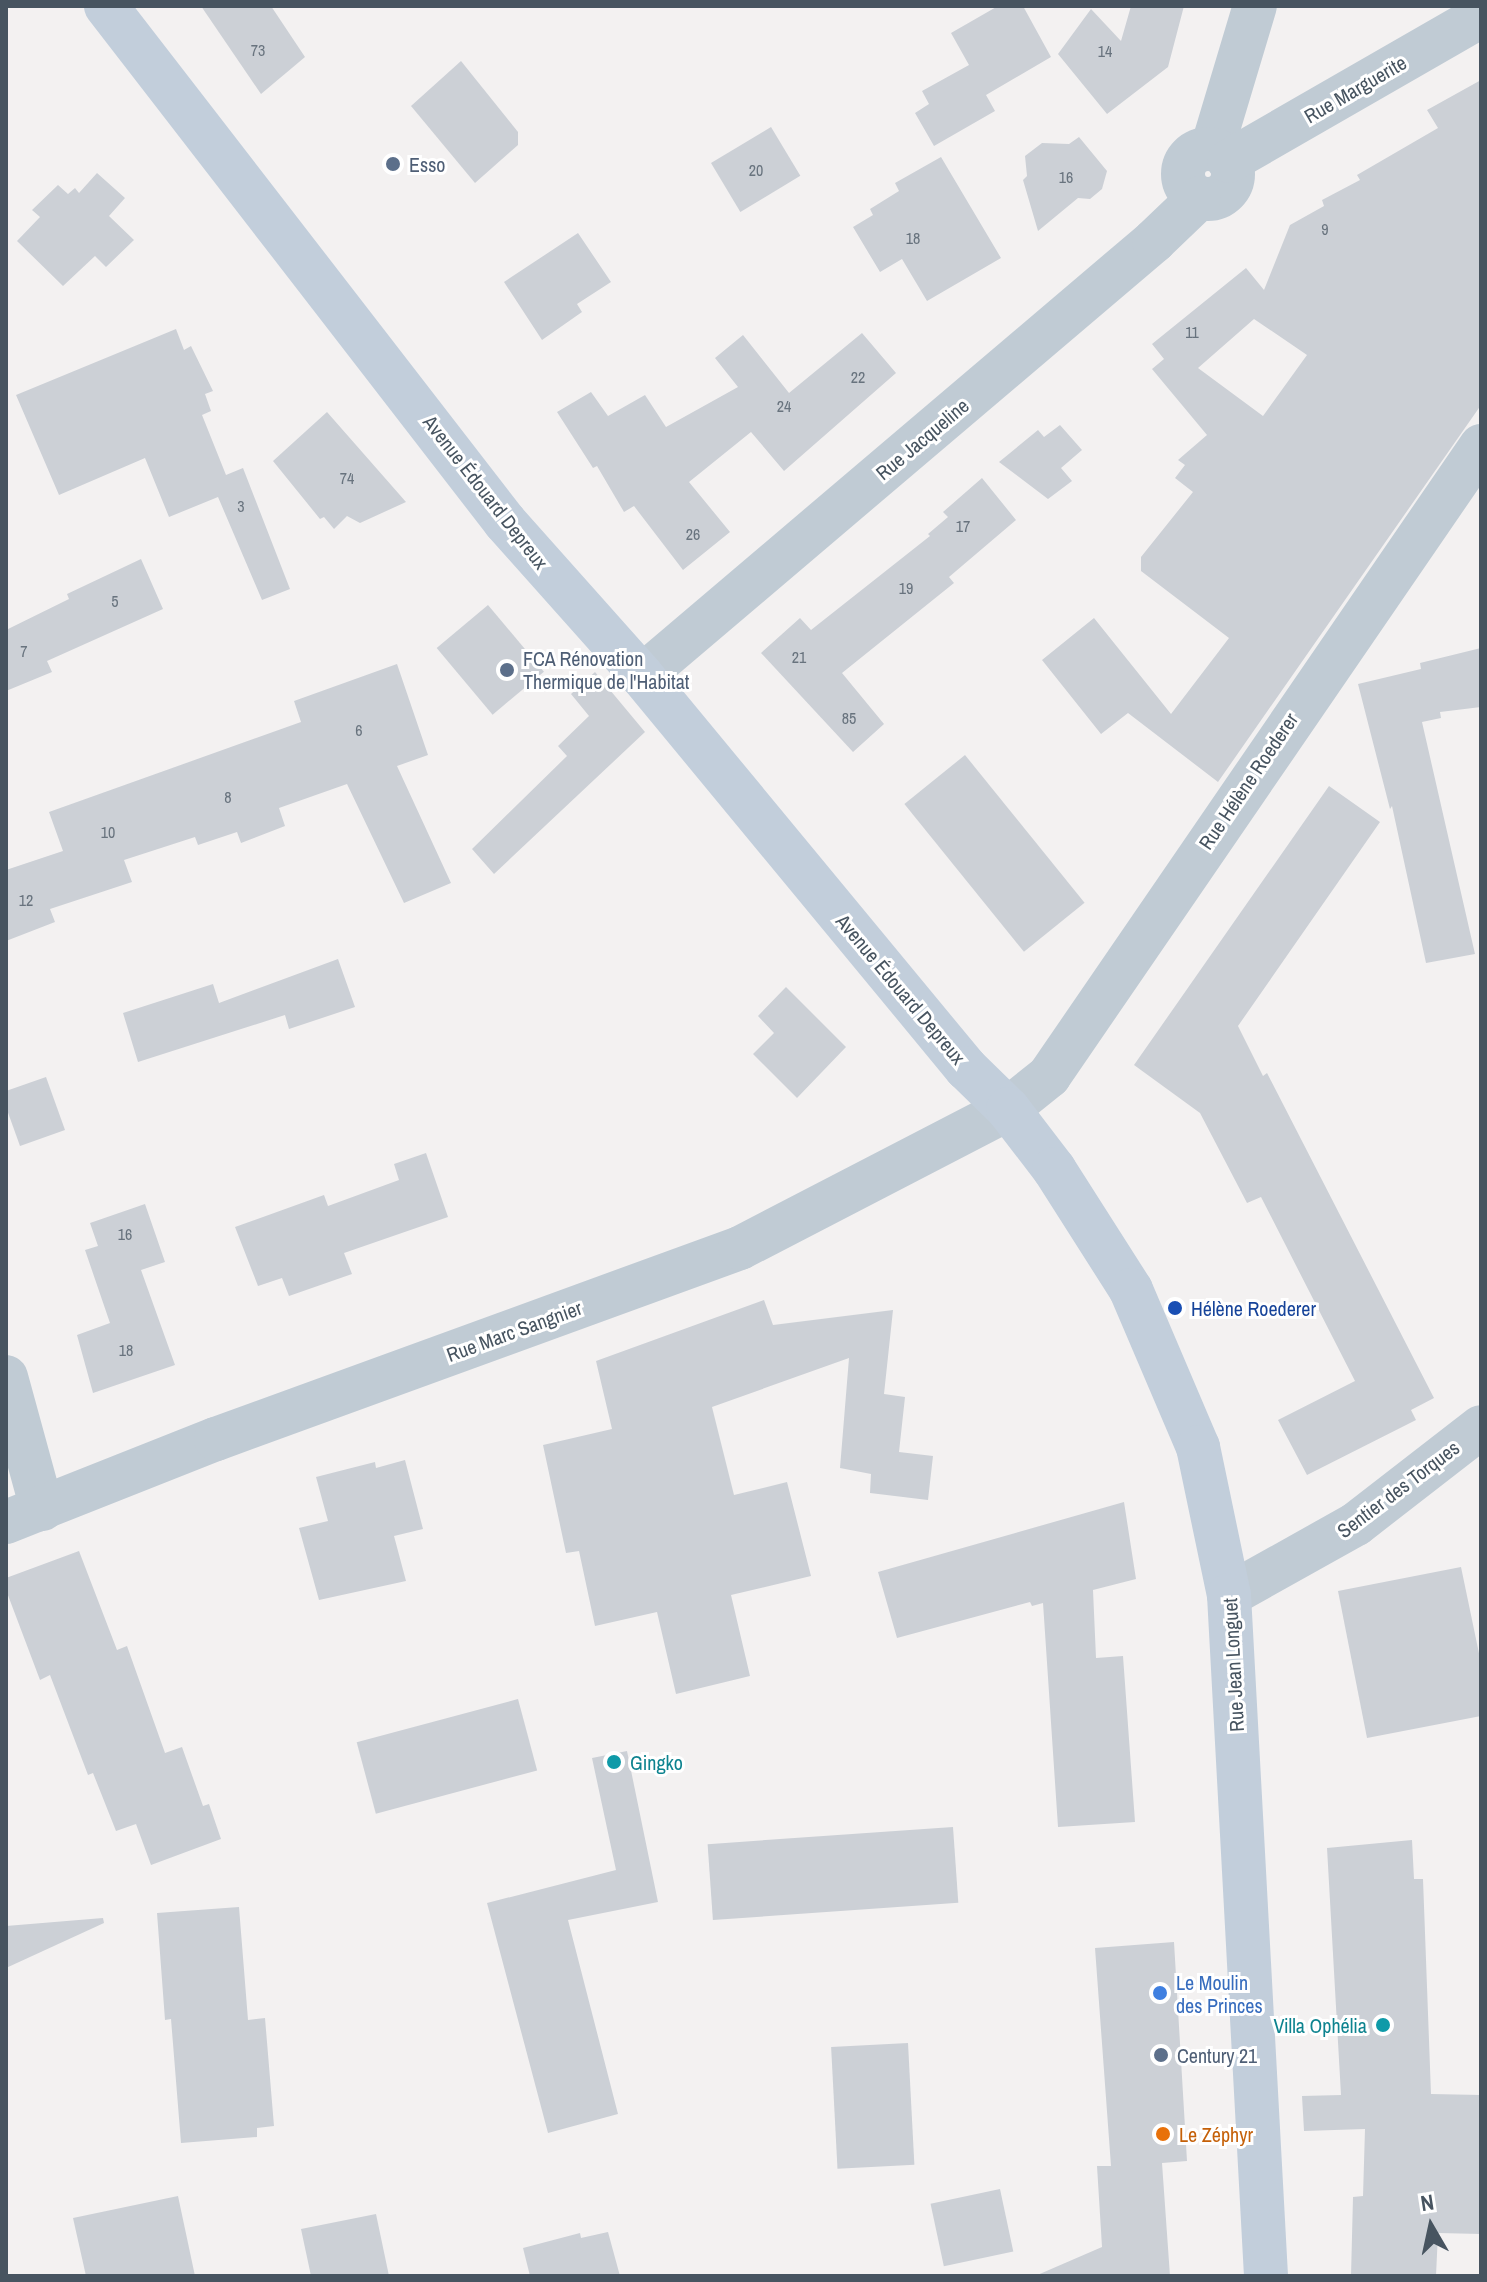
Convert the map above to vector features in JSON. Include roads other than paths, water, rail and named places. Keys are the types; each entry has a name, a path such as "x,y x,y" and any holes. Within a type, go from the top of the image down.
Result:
{"street":[{"name":"Avenue Édouard Depreux","path":"106,6 469,471 505,522 642,676 966,1068 1008,1109"},
{"path":"1221,155 1255,6"},
{"name":"Rue Marguerite","path":"1199,198 1187,187 1185,164 1196,152 1221,155 1481,16"},
{"name":"Rue Jacqueline","path":"642,676 1154,241 1199,198"},
{"name":"Rue Hélène Roederer","path":"1008,1109 1049,1076 1481,446"},
{"name":"Rue Marc Sangnier","path":"24,1516 216,1439 740,1248 1008,1109"},
{"name":"Rue Jean Longuet","path":"1008,1109 1054,1169 1131,1290 1198,1447 1229,1595 1266,2276"},
{"path":"6,1377 24,1516"},
{"name":"Sentier des Torques","path":"1229,1595 1356,1524 1481,1427"}],"place":[{"name":"Esso","path":"393,164"},
{"name":"FCA Rénovation Thermique de l'Habitat","path":"507,670"},
{"name":"Hélène Roederer","path":"1175,1308"},
{"name":"Gingko","path":"614,1762"},
{"name":"Le Moulin des Princes","path":"1160,1993"},
{"name":"Villa Ophélia","path":"1383,2025"},
{"name":"Century 21","path":"1161,2055"},
{"name":"Le Zéphyr","path":"1163,2134"}]}
